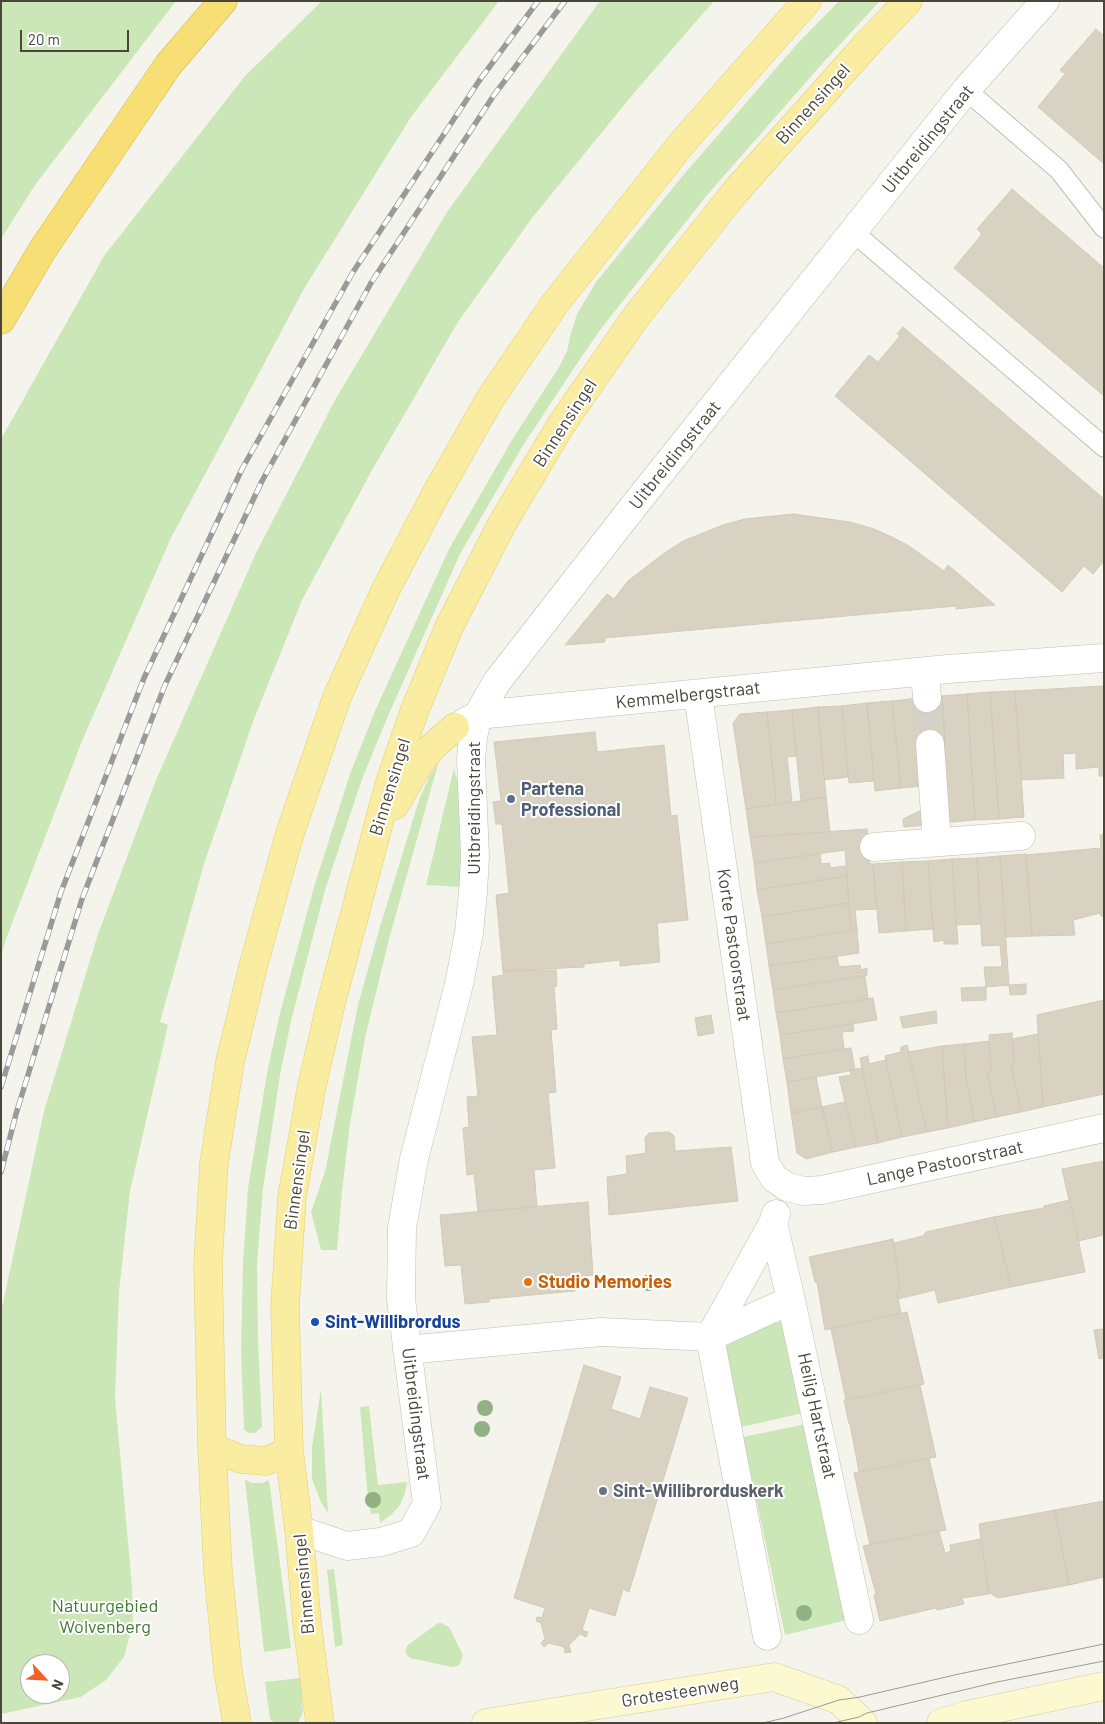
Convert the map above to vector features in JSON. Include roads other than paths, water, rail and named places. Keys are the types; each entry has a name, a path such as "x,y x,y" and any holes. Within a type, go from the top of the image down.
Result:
{"highway":[{"path":"1,320 43,249 169,64 223,1"}],"main road":[{"path":"237,1723 228,1671 218,1571 212,1448 208,1263 214,1163 230,1062 254,963 290,833 336,697 391,580 437,492 490,399 556,302 682,142 807,1"},
{"name":"Binnensingel","path":"320,1723 307,1623 299,1530 289,1451 285,1306 292,1197 312,1085 331,1003 389,785 414,712 449,627 503,522 561,425 635,318 736,191 908,1"},
{"path":"359,892 396,804 414,772 431,748 467,721"},
{"path":"212,1448 241,1459 266,1461 289,1451"},
{"name":"Grotesteenweg","path":"486,1723 774,1677 839,1700 863,1723"},
{"path":"941,1723 967,1715 1104,1686"}],"street":[{"name":"Uitbreidingstraat","path":"299,1530 347,1546 381,1542 411,1533 427,1504 401,1299 402,1228 414,1159 460,984 469,933 475,857 471,760 473,737 467,721 627,514 760,350 852,231 966,90 1044,1"},
{"name":"Kemmelbergstraat","path":"467,721 698,694 926,685 1104,658"},
{"name":"Korte Pastoorstraat","path":"698,694 766,1163 774,1178 787,1187"},
{"path":"930,744 937,842"},
{"path":"874,847 1021,836"},
{"name":"Lange Pastoorstraat","path":"787,1187 804,1191 822,1190 1104,1128"},
{"path":"767,1636 710,1336 773,1223 787,1187"},
{"name":"Heilig Hartstraat","path":"773,1223 859,1620"},
{"path":"407,1350 601,1332 710,1336 791,1300"}],"lane":[{"path":"966,90 1059,170 1104,228"},
{"path":"852,231 1104,447"}],"tunnel":[{"path":"927,698 930,744"}],"tram line":[{"path":"763,1723 839,1700 1104,1644"},
{"path":"833,1723 997,1682 1104,1661"}],"railway":[{"path":"1,1087 61,892 144,678 242,469 353,272 479,81 538,1"},
{"path":"1,1172 16,1114 82,899 165,685 262,481 371,283 494,95 565,1"}],"place":[{"name":"Partena Professional","path":"511,799"},
{"name":"Studio Memories","path":"528,1282"},
{"name":"Sint-Willibrordus","path":"315,1322"},
{"name":"Sint-Willibrorduskerk","path":"603,1491"}],"park label":[{"name":"Natuurgebied Wolvenberg","path":"105,1616"}]}
